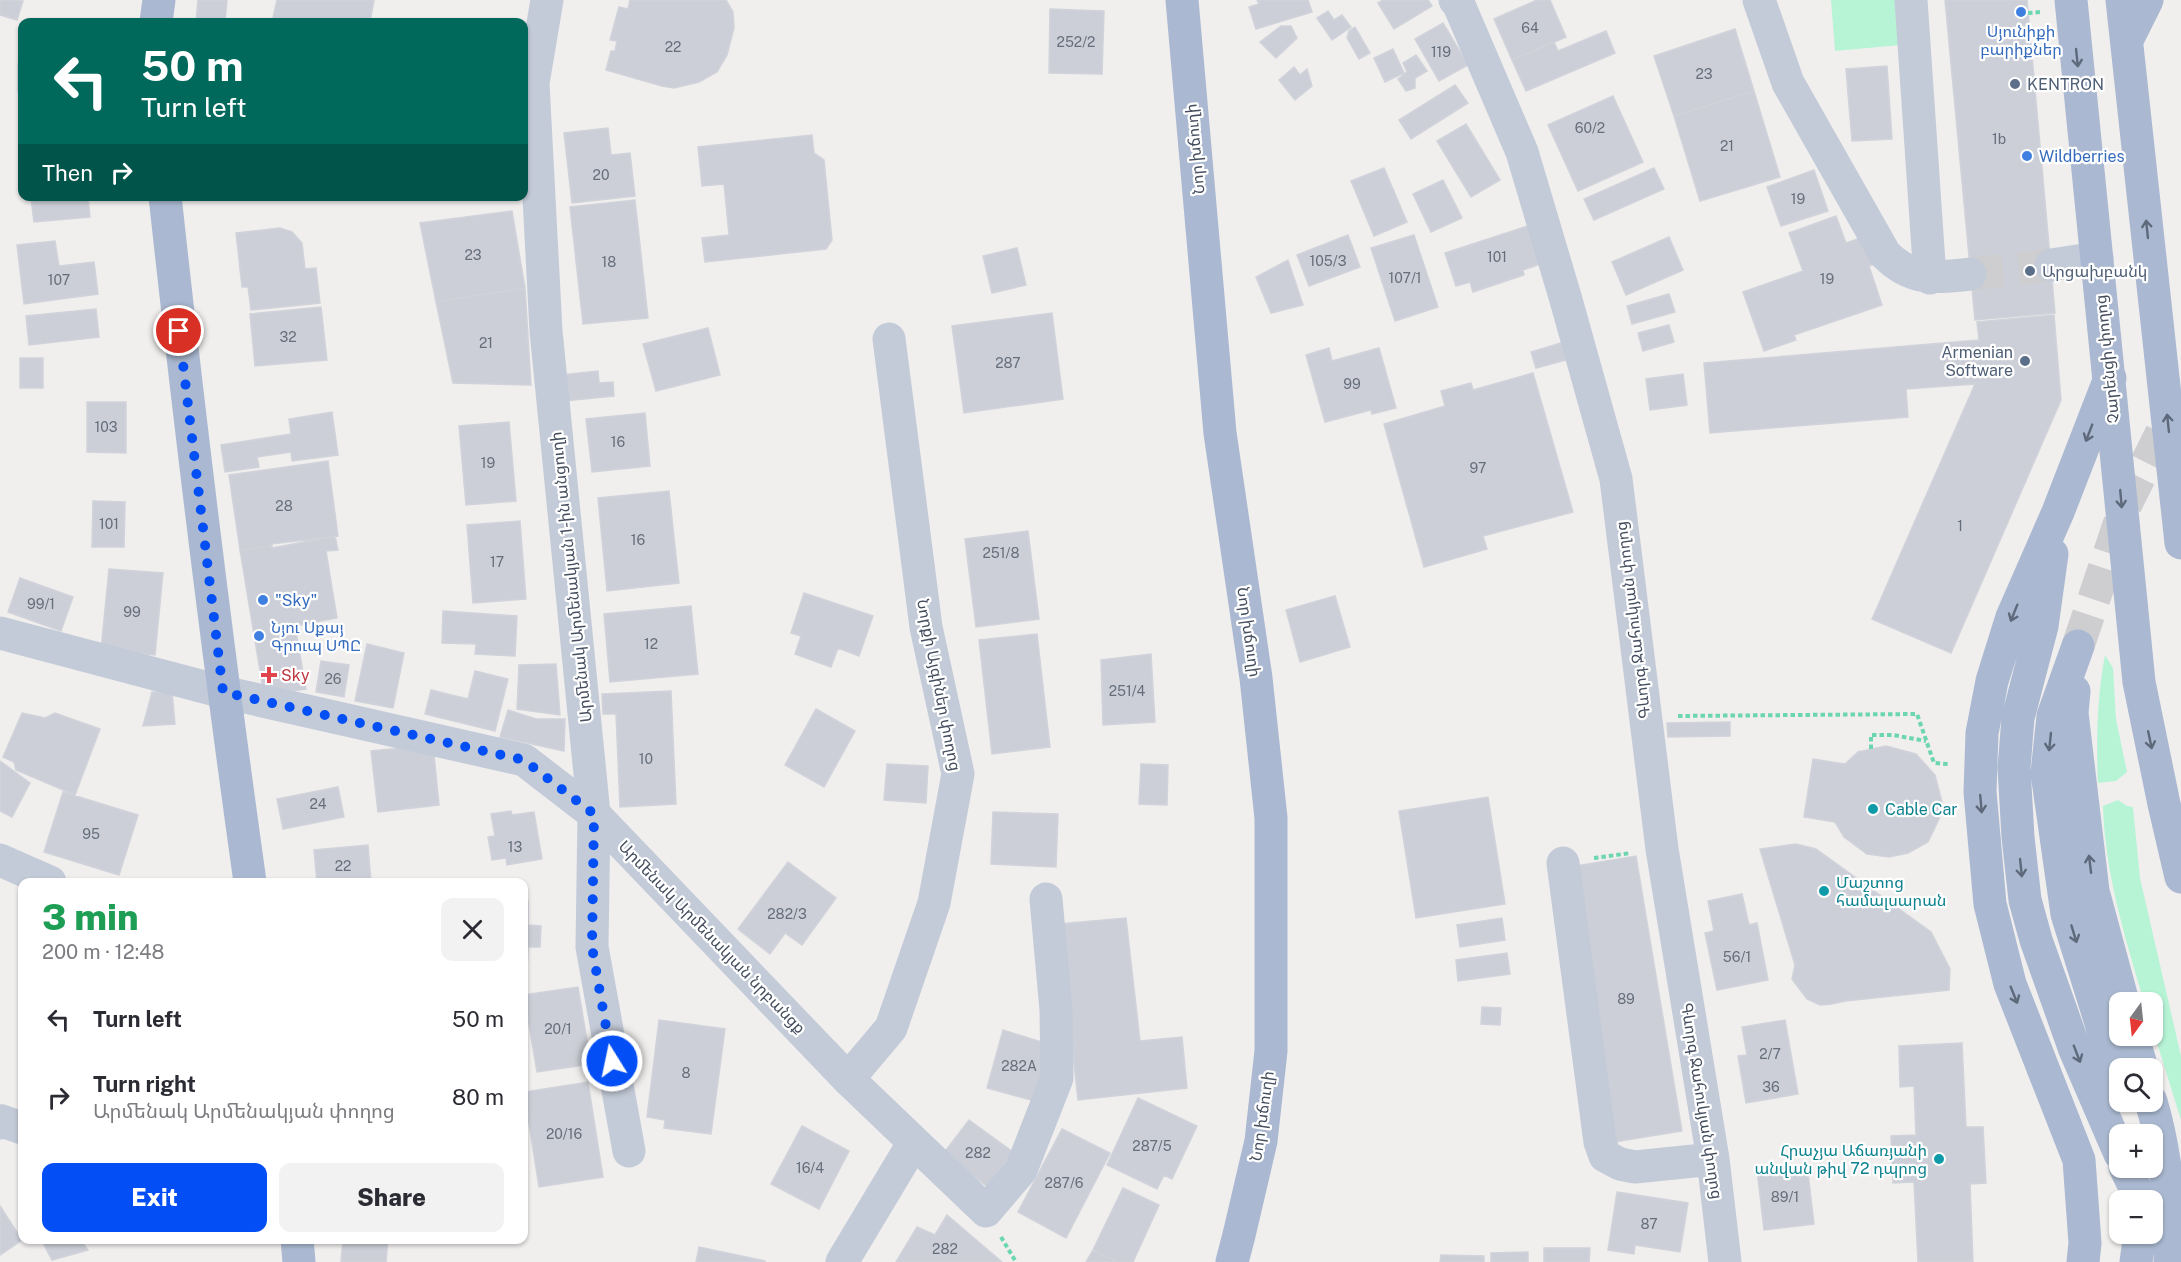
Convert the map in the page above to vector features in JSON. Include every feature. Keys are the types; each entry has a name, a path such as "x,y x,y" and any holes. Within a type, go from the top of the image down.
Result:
{"main road":[{"path":"157,18 159,0"},
{"name":"Նոր խճուղի","path":"1182,0 1220,433 1256,678 1271,818 1271,1051 1260,1141 1232,1262"},
{"name":"Չարենցի փողոց","path":"2071,0 2139,682 2181,877"},
{"path":"2122,0 2180,532"},
{"path":"2127,40 2147,0"},
{"path":"166,201 192,443 223,692 249,878"},
{"path":"2083,1262 2085,1243 2079,1160 2010,984 1990,904 1980,792 1982,733 1992,681 2012,617 2058,512 2110,378"},
{"path":"2058,512 2042,626 2018,718 2014,768 2018,837 2025,900 2036,940 2075,1050 2109,1129"},
{"path":"2111,1058 2067,914 2047,773 2053,716 2078,646 2072,713 2093,891 2120,992"},
{"path":"2154,1112 2170,1207 2170,1262"},
{"path":"297,1244 299,1262"},
{"path":"2136,1262 2138,1244"}],"street":[{"name":"Արմենակ Արմենակյան 1-ին անցուղի","path":"547,0 533,83 546,331 594,814 592,947 629,1151"},
{"name":"Գևորգ Ջահուկյան փողոց","path":"1455,0 1522,152 1616,479 1662,849 1713,1159 1725,1262"},
{"path":"1759,0 1788,83 1885,254 1895,265 1930,278 1970,274"},
{"path":"1911,0 1930,278"},
{"path":"2051,265 2097,258"},
{"name":"Նորքի Այգիներ փողոց","path":"848,1079 891,1028 934,903 958,774 926,627 889,339"},
{"name":"Արմենակ Արմենակյան նրբանցք","path":"0,633 223,692 524,760 594,814 848,1079 986,1211 1021,1170 1058,1078 1056,1010 1046,898"},
{"path":"0,860 41,878"},
{"path":"1563,863 1600,1142 1605,1156 1620,1164 1635,1167 1713,1159"},
{"path":"0,1123 2,1121 18,1127"},
{"path":"842,1262 914,1142"}],"path":[{"path":"2028,13 2041,12"},
{"path":"1645,717 1917,714 1934,763 1950,765 1950,774"},
{"path":"1871,749 1871,735 1893,735 1926,741"},
{"path":"1563,863 1662,849"}],"green space":[{"path":"1831,0 1898,0 1901,45 1835,51"},
{"path":"2105,655 2113,668 2116,719 2127,772 2116,781 2098,783 2098,719"},
{"path":"2118,800 2133,807 2140,878 2181,1056 2181,1120 2158,1046 2163,1046 2163,992 2141,992 2112,881 2103,806"}],"building":[{"path":"0,0 23,1 17,20 0,15"},
{"path":"198,0 227,0 225,18 196,18"},
{"path":"277,0 374,0 371,18 273,18"},
{"path":"630,0 726,0 733,12 734,28 727,55 717,72 699,82 674,88 606,70 611,51 615,51 617,41 610,40 619,7 628,9"},
{"path":"1257,0 1308,0 1312,12 1256,29 1249,7 1259,4"},
{"path":"1383,0 1428,0 1432,6 1394,29 1378,3"},
{"path":"1537,0 1550,0 1566,37 1512,60 1494,19"},
{"path":"1945,0 2027,0 2055,313 1975,320"},
{"path":"1050,9 1104,11 1102,74 1049,73"},
{"path":"1328,11 1334,20 1342,15 1351,27 1332,40 1317,18"},
{"path":"1443,23 1468,65 1439,81 1415,39"},
{"path":"1281,26 1291,26 1297,38 1276,58 1260,42"},
{"path":"1355,27 1370,53 1359,59 1347,38 1349,31"},
{"path":"1735,29 1754,91 1674,116 1654,56"},
{"path":"1606,31 1615,53 1526,91 1512,60 1554,42 1558,51"},
{"path":"1393,49 1404,73 1385,82 1374,58"},
{"path":"1416,55 1427,71 1415,78 1415,88 1406,91 1398,79 1407,72 1403,63"},
{"path":"1887,66 1892,139 1852,141 1846,69"},
{"path":"1294,67 1300,75 1307,69 1312,86 1295,100 1279,80"},
{"path":"1455,85 1468,103 1411,139 1399,120"},
{"path":"1754,91 1780,177 1700,201 1674,116"},
{"path":"1613,96 1643,162 1578,191 1548,125"},
{"path":"1466,124 1500,180 1471,197 1437,141"},
{"path":"608,128 611,155 630,153 635,196 572,203 564,133"},
{"path":"812,135 814,153 824,160 832,240 826,249 705,262 702,238 729,235 724,184 702,186 698,147"},
{"path":"1384,168 1407,222 1374,236 1351,181"},
{"path":"1654,168 1664,189 1594,220 1584,199"},
{"path":"1814,170 1828,211 1781,226 1767,187"},
{"path":"1443,180 1462,218 1431,232 1413,194"},
{"path":"635,200 648,318 583,324 570,207"},
{"path":"31,201 88,201 90,217 34,222"},
{"path":"512,211 525,288 436,302 420,223"},
{"path":"1836,216 1846,243 1869,235 1879,263 1869,266 1882,305 1794,335 1796,340 1764,351 1743,292 1803,271 1789,233"},
{"path":"1537,223 1549,261 1523,270 1524,275 1473,292 1470,282 1456,286 1445,253"},
{"path":"280,228 292,232 302,243 305,269 316,268 320,303 251,310 248,287 242,287 236,233"},
{"path":"1348,235 1360,267 1309,286 1297,255"},
{"path":"1414,235 1438,307 1395,321 1371,248"},
{"path":"1669,237 1683,270 1626,295 1612,262"},
{"path":"55,241 59,266 94,262 98,294 24,304 17,245"},
{"path":"1017,248 1026,285 992,293 983,256"},
{"path":"1288,260 1303,305 1271,313 1256,277"},
{"path":"525,288 531,385 453,383 436,302"},
{"path":"1669,294 1675,312 1632,324 1627,306"},
{"path":"321,307 327,360 255,366 250,314"},
{"path":"96,309 99,337 29,345 26,316"},
{"path":"1052,313 1063,399 964,413 952,326"},
{"path":"2054,315 2061,400 1951,653 1872,619 1975,384 1906,389 1908,417 1710,433 1704,363 1979,340 1977,322"},
{"path":"1669,325 1674,342 1643,351 1638,333"},
{"path":"708,328 720,375 656,391 643,344"},
{"path":"1561,343 1566,360 1536,368 1531,352"},
{"path":"1329,348 1332,361 1379,348 1396,408 1372,414 1371,410 1325,422 1306,355"},
{"path":"20,358 43,358 43,388 20,388"},
{"path":"598,371 599,383 613,382 614,396 564,401 561,375"},
{"path":"1533,373 1573,512 1483,536 1487,549 1424,567 1384,424 1445,406 1441,391 1471,383 1473,390"},
{"path":"1683,374 1687,405 1650,410 1646,379"},
{"path":"87,402 126,402 126,453 87,452"},
{"path":"332,412 338,455 292,461 291,452 257,457 259,467 225,472 221,445 291,434 289,419"},
{"path":"645,413 650,466 592,472 586,419"},
{"path":"509,422 516,501 466,505 459,426"},
{"path":"328,461 338,536 240,550 229,475"},
{"path":"669,491 679,583 607,591 598,498"},
{"path":"93,501 125,502 124,547 92,547"},
{"path":"520,521 526,599 473,603 467,525"},
{"path":"1028,531 1039,619 976,627 965,539"},
{"path":"335,536 338,550 326,551 337,618 295,626 306,689 264,695 240,550 272,546 272,548"},
{"path":"109,569 163,573 155,655 101,650"},
{"path":"20,578 73,597 61,631 8,612"},
{"path":"804,593 873,616 859,656 838,648 831,667 795,654 801,636 791,633"},
{"path":"1335,596 1350,647 1300,662 1286,610"},
{"path":"691,606 698,674 610,682 604,614"},
{"path":"443,611 517,616 515,656 475,654 476,644 442,643"},
{"path":"1037,634 1050,747 992,754 979,640"},
{"path":"367,644 404,653 393,708 355,701"},
{"path":"1151,654 1155,722 1103,725 1101,660"},
{"path":"321,661 349,665 344,697 316,692"},
{"path":"556,664 560,715 517,709 519,665"},
{"path":"475,671 508,679 495,731 425,714 431,690 468,699"},
{"path":"671,691 676,804 620,807 616,714 603,714 602,694"},
{"path":"152,692 172,692 175,724 143,726"},
{"path":"816,709 855,731 824,787 785,765"},
{"path":"508,710 536,719 565,719 564,751 500,737"},
{"path":"22,713 45,718 55,713 100,729 75,795 16,770 14,762 3,757"},
{"path":"1730,722 1730,736 1668,737 1667,723"},
{"path":"433,745 439,805 378,812 371,751"},
{"name":"Cable Car","path":"1886,746 1916,754 1935,775 1942,802 1939,819 1928,842 1908,853 1889,857 1867,854 1844,837 1835,822 1804,817 1813,759 1845,764 1858,752"},
{"path":"0,761 30,783 12,817 0,811"},
{"path":"887,764 928,766 926,803 884,800"},
{"path":"1141,764 1168,765 1167,805 1139,804"},
{"path":"338,787 344,817 283,829 277,799"},
{"path":"63,792 138,815 119,875 44,852"},
{"path":"1488,797 1505,904 1416,918 1399,811"},
{"path":"511,811 512,815 534,812 542,859 507,865 506,858 492,860 488,837 495,836 491,814"},
{"path":"993,812 1058,814 1056,867 991,864"},
{"name":"Մաշտոց համալսարան","path":"1796,844 1816,849 1931,932 1950,969 1949,990 1820,1005 1807,999 1792,979 1795,965 1760,849"},
{"path":"368,845 371,878 317,878 314,850"},
{"path":"1636,856 1682,1131 1615,1142 1569,867"},
{"path":"788,862 836,898 802,945 785,933 770,954 738,929"},
{"path":"1742,894 1749,925 1757,923 1768,980 1717,990 1705,933 1714,931 1708,901"},
{"path":"1126,918 1140,1041 1182,1037 1187,1088 1078,1100 1059,924"},
{"path":"1502,918 1505,940 1460,947 1457,925"},
{"path":"528,925 541,926 540,947 528,947"},
{"path":"1507,953 1510,974 1458,981 1456,960"},
{"path":"578,987 591,1064 537,1072 528,1019 528,994"},
{"path":"1482,1007 1501,1008 1500,1025 1481,1024"},
{"path":"659,1020 725,1029 711,1134 664,1128 665,1120 647,1117"},
{"path":"1785,1020 1798,1094 1746,1103 1738,1056 1747,1055 1742,1027"},
{"path":"1003,1030 1051,1045 1035,1101 987,1088"},
{"name":"Հրաչյա Աճառյանի անվան թիվ 72 դպրոց","path":"1962,1043 1966,1127 1983,1127 1986,1183 1970,1184 1973,1262 1918,1262 1914,1182 1893,1183 1891,1136 1916,1135 1914,1086 1900,1087 1899,1046"},
{"path":"588,1082 603,1177 539,1187 528,1117 528,1091"},
{"path":"1138,1098 1197,1126 1172,1179 1164,1175 1157,1189 1107,1165"},
{"path":"969,1120 1013,1152 988,1187 943,1154"},
{"path":"802,1126 849,1151 819,1209 771,1184"},
{"path":"1062,1129 1110,1153 1066,1238 1018,1212"},
{"path":"1807,1164 1814,1224 1764,1230 1757,1170"},
{"path":"1123,1188 1159,1205 1133,1262 1118,1262 1093,1250"},
{"path":"1617,1192 1688,1203 1680,1252 1635,1245 1634,1254 1608,1250"},
{"path":"0,1206 18,1234 18,1243 0,1255"},
{"path":"947,1215 1002,1262 896,1262 917,1227 935,1235"},
{"path":"44,1244 84,1244 88,1250 52,1260"},
{"path":"343,1244 388,1244 386,1262 341,1262"},
{"path":"699,1247 765,1261 765,1262 696,1262"},
{"path":"1544,1248 1590,1248 1589,1262 1544,1262"},
{"path":"1093,1250 1118,1262 1086,1262"},
{"path":"1528,1252 1528,1262 1491,1262 1491,1253"},
{"path":"1441,1255 1484,1256 1484,1262 1440,1262"}],"tunnel":[{"path":"1970,274 2051,265"},
{"path":"2078,646 2126,504 2174,408"}],"place":[{"name":"Սյունիքի բարիքներ","path":"2021,12"},
{"name":"KENTRON","path":"2015,84"},
{"name":"Wildberries","path":"2027,156"},
{"name":"Արցախբանկ","path":"2030,271"},
{"name":"Armenian Software","path":"2025,361"},
{"name":"\"Sky\"","path":"263,600"},
{"name":"Նյու Սքայ Գրուպ ՍՊԸ","path":"259,636"},
{"name":"Sky","path":"269,675"},
{"name":"Cable Car","path":"1873,809"},
{"name":"Մաշտոց համալսարան","path":"1824,891"},
{"name":"Հրաչյա Աճառյանի անվան թիվ 72 դպրոց","path":"1939,1159"}],"route":[{"path":"179,331 223,692 524,760 594,814 592,947 612,1061"}]}
